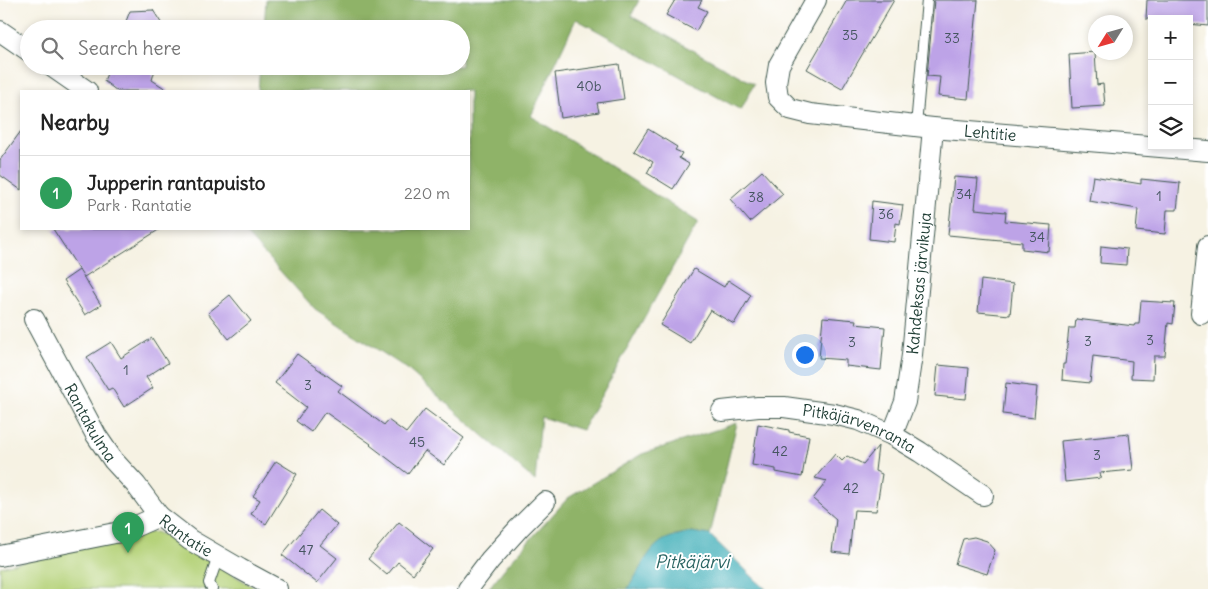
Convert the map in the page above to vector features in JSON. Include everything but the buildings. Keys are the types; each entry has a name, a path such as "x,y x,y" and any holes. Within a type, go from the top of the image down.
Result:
{"street":[{"name":"Lehtitie","path":"816,0 779,65 776,83 778,97 790,109 810,114 924,127 1208,151"},
{"path":"0,31 20,45"},
{"path":"64,75 85,90"},
{"name":"Kahdeksas järvikuja","path":"892,435 906,402 912,355 924,127"},
{"path":"1201,314 1208,246"},
{"name":"Rantakulma","path":"34,319 96,435 113,460 136,485 159,516"},
{"name":"Pitkäjärvenranta","path":"722,411 758,407 784,407 858,420 892,435 982,495"},
{"path":"468,589 490,560 545,502"},
{"name":"Rantatie","path":"0,556 125,531 159,516 190,540 277,589"}],"lane":[{"path":"924,127 927,0"},
{"path":"212,589 209,583 218,557"}],"green space":[{"path":"266,0 639,0 631,16 754,84 741,110 576,19 531,116 698,222 582,430 541,417 535,481 406,368 315,309 246,234 246,230 470,230 470,90 258,90 259,75 470,75 470,20 265,20"},
{"path":"737,423 710,535 692,532 674,535 637,575 627,589 488,589 568,498 642,454"},
{"path":"156,532 172,539 257,589 0,589 0,567 140,534"}],"water":[{"name":"Pitkäjärvi","path":"692,532 710,535 766,589 627,589 656,546 669,538"}],"place":[{"name":"Jupperin rantapuisto","path":"128,553"}]}
